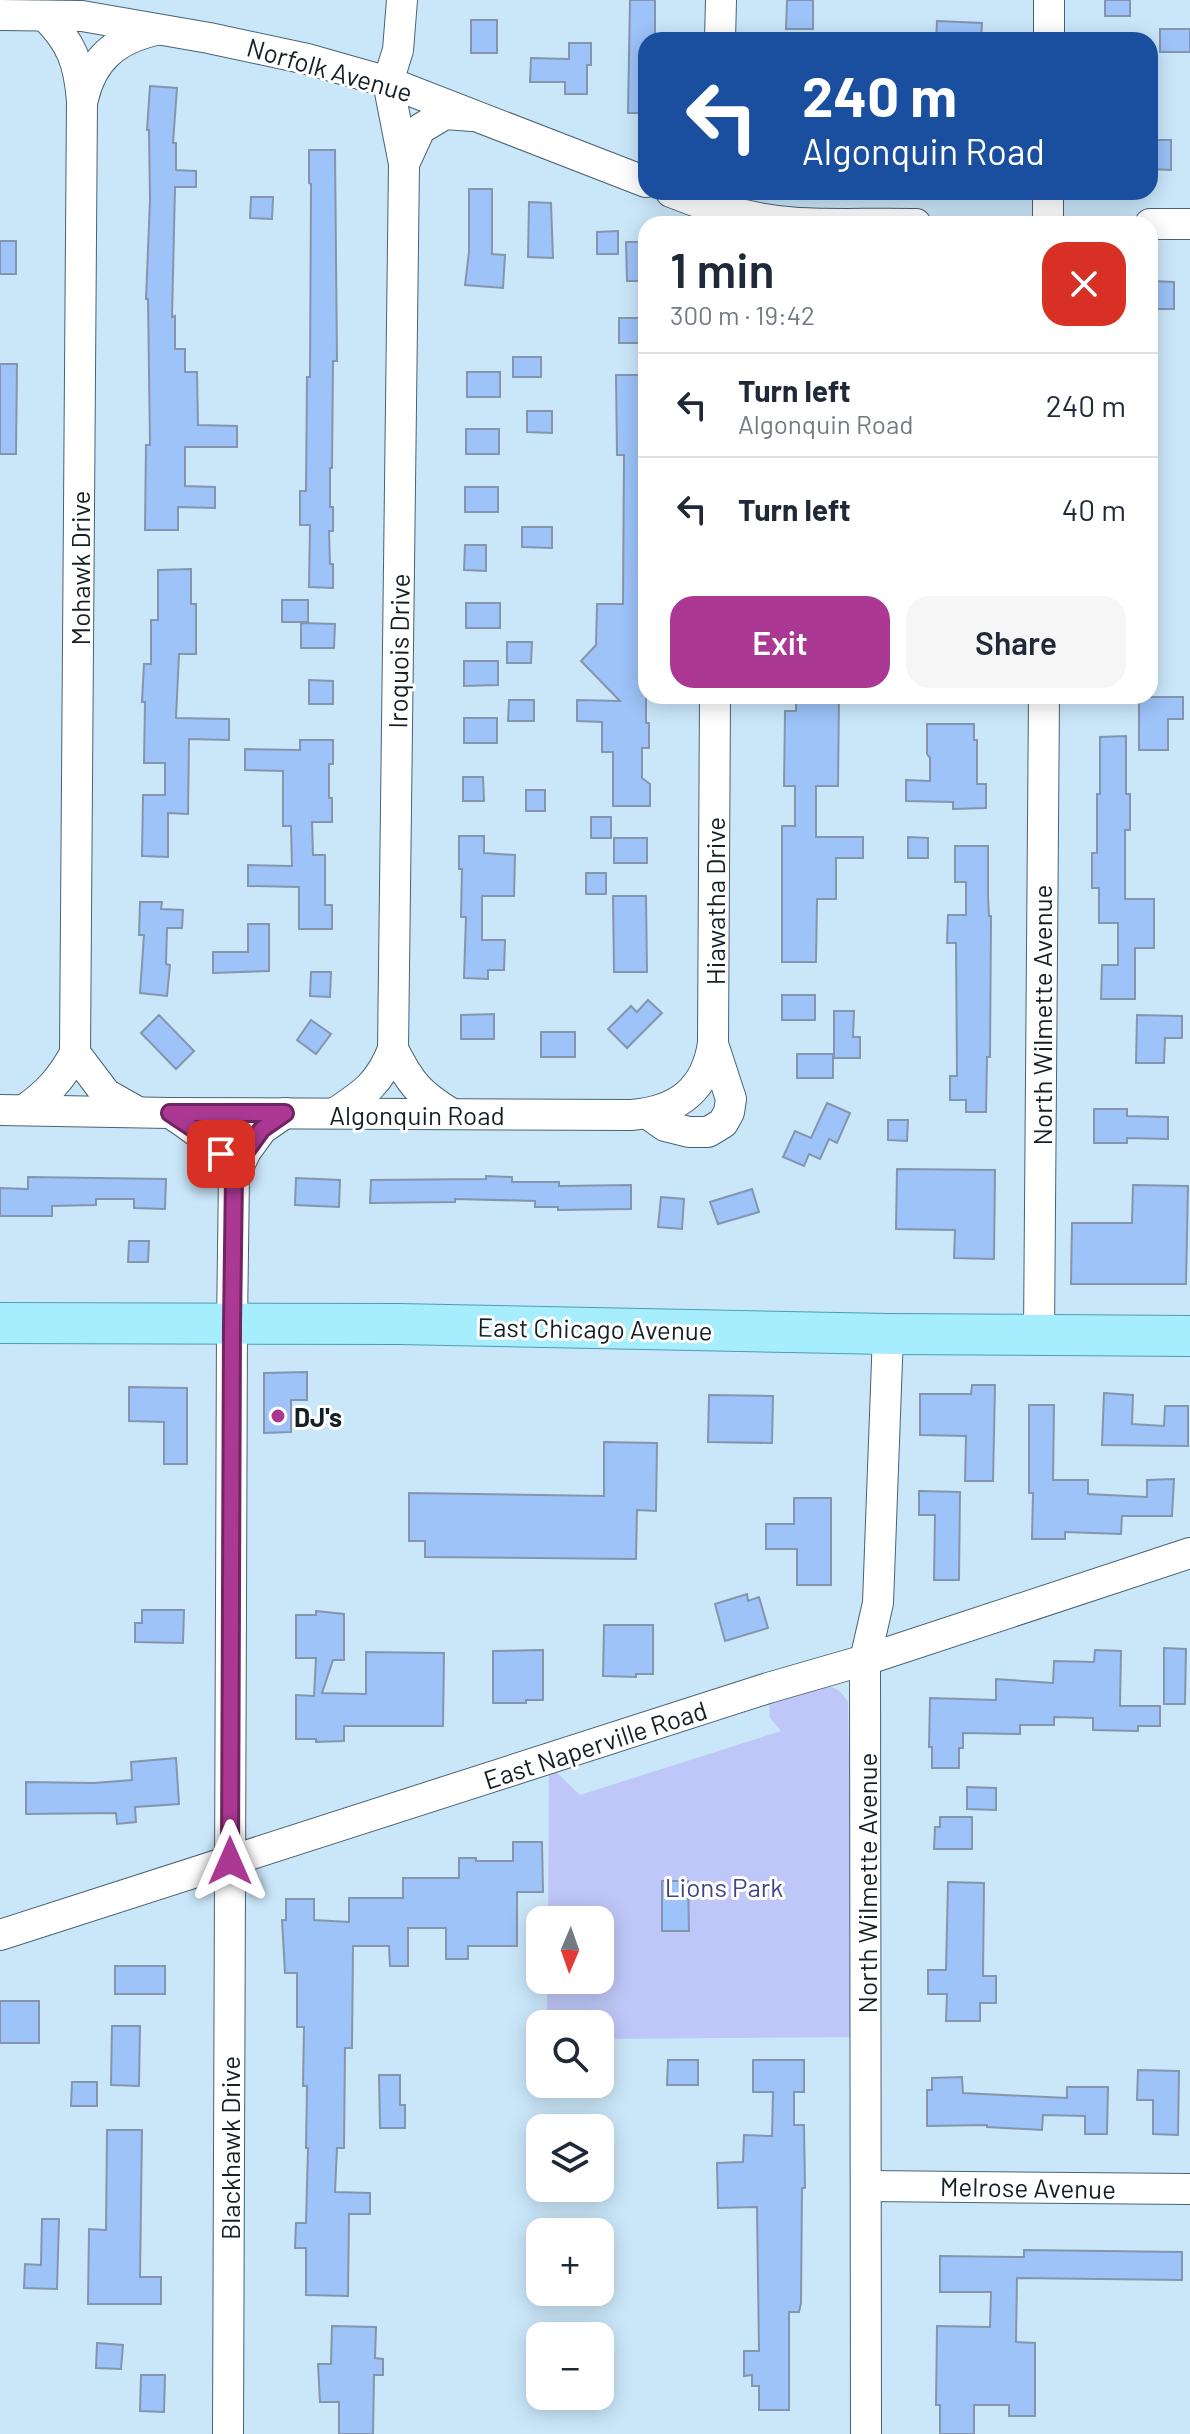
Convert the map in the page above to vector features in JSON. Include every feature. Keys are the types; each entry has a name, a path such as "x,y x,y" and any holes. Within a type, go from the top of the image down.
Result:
{"main road":[{"name":"East Chicago Avenue","path":"0,1323 398,1324 888,1334 1190,1336"}],"street":[{"name":"Iroquois Drive","path":"335,1113 364,1094 385,1072 393,1049 404,164 388,82 398,50 402,0"},
{"path":"720,32 721,0"},
{"path":"1049,0 1049,32"},
{"name":"Norfolk Avenue","path":"0,15 45,16 82,8 158,29 262,48 388,82 638,179"},
{"name":"Mohawk Drive","path":"45,16 62,33 72,51 80,77 82,101 75,1053"},
{"path":"82,101 88,78 119,42 158,29"},
{"name":"Iroquois Drive","path":"404,164 420,129 445,114 480,116"},
{"path":"691,200 744,216"},
{"path":"1158,224 1190,224"},
{"name":"Hiawatha Drive","path":"685,1097 703,1077 710,1063 713,1043 715,704"},
{"name":"North Wilmette Avenue","path":"1039,1335 1044,704"},
{"path":"648,1114 665,1126 689,1132 708,1132 723,1123 731,1099 713,1043"},
{"path":"393,1049 406,1075 424,1097 452,1114"},
{"path":"12,1110 48,1093 65,1073 75,1053 106,1094 139,1113"},
{"name":"Algonquin Road","path":"12,1110 648,1114 666,1110 685,1097"},
{"path":"170,1113 203,1135 221,1154 234,1176"},
{"path":"234,1176 246,1151 262,1129 285,1113"},
{"name":"Blackhawk Drive","path":"228,2434 234,1176"},
{"name":"North Wilmette Avenue","path":"866,2434 865,1660 878,1603 888,1334"},
{"name":"East Naperville Road","path":"0,1935 768,1688 865,1660 1190,1553"},
{"name":"Melrose Avenue","path":"867,2186 1190,2189"}],"green space":[{"name":"Lions Park","path":"823,1686 838,1690 848,1702 854,2037 614,2039 614,2010 547,2010 547,1994 614,1994 614,1906 548,1906 549,1771 553,1769 580,1795 781,1731 770,1718 769,1703"}],"building":[{"path":"630,0 655,0 655,32 638,32 638,113 628,113"},
{"path":"787,0 813,0 813,29 786,29"},
{"path":"1105,0 1130,0 1130,16 1105,16"},
{"path":"471,20 497,20 497,53 471,53"},
{"path":"937,21 982,23 981,32 936,32"},
{"path":"1160,29 1190,29 1190,52 1160,52"},
{"path":"569,43 591,43 587,94 565,94 565,82 530,82 531,58 569,59"},
{"path":"150,86 177,88 173,143 176,143 176,170 196,171 196,187 175,187 172,317 175,316 175,349 185,349 185,372 197,372 198,425 237,426 237,447 185,447 185,486 215,487 215,508 178,507 178,530 145,530 146,445 150,445 146,299"},
{"path":"1158,140 1171,140 1171,170 1158,169"},
{"path":"309,150 335,150 337,361 333,361 330,468 333,531 329,531 333,588 309,587 310,525 300,525 300,491 306,491 307,377 310,377"},
{"path":"469,189 492,189 492,254 505,255 503,288 465,285 469,252"},
{"path":"251,197 273,197 272,219 250,218"},
{"path":"529,202 551,203 553,258 528,257"},
{"path":"618,231 618,254 597,254 597,232"},
{"path":"0,241 16,241 16,274 0,274"},
{"path":"626,242 638,242 638,281 627,281"},
{"path":"1158,281 1174,282 1174,309 1158,309"},
{"path":"619,318 638,318 638,343 619,343"},
{"path":"513,357 541,357 541,377 513,377"},
{"path":"0,364 17,364 16,454 0,454"},
{"path":"467,372 500,372 500,397 467,397"},
{"path":"616,375 638,375 638,704 646,704 646,723 649,723 649,748 642,748 642,778 650,784 650,806 613,806 613,752 602,752 602,722 577,721 577,700 620,701 581,661 596,645 597,604 623,604 624,455 617,455"},
{"path":"527,411 552,411 552,433 527,432"},
{"path":"466,429 499,429 499,454 466,454"},
{"path":"465,487 498,487 498,512 465,512"},
{"path":"522,527 552,527 552,548 522,547"},
{"path":"465,545 486,545 486,571 464,570"},
{"path":"191,569 191,604 196,604 196,654 179,654 176,718 229,719 229,740 189,739 188,814 168,813 168,857 142,856 143,795 165,795 165,763 144,763 145,702 142,702 144,664 151,664 151,620 158,620 158,570"},
{"path":"282,600 308,600 308,622 282,622"},
{"path":"466,603 500,603 500,628 466,628"},
{"path":"301,623 335,624 334,648 301,648"},
{"path":"507,642 532,642 531,663 507,663"},
{"path":"464,661 498,661 498,685 464,686"},
{"path":"309,680 333,681 333,704 309,704"},
{"path":"1158,697 1183,697 1183,719 1168,719 1168,750 1139,750 1139,704 1158,704"},
{"path":"509,700 534,700 534,721 508,721"},
{"path":"796,704 839,704 838,786 816,786 816,837 863,837 863,858 836,858 836,899 817,899 816,962 782,962 782,826 795,826 795,786 784,786 785,711 796,711"},
{"path":"464,718 497,718 497,743 464,743"},
{"path":"927,724 974,724 977,784 986,784 986,808 953,809 953,802 906,801 906,780 930,781"},
{"path":"1126,736 1126,794 1130,794 1130,830 1125,830 1125,899 1154,899 1154,948 1135,948 1135,999 1101,999 1102,965 1118,965 1118,923 1099,923 1099,888 1092,888 1092,853 1097,853 1100,737"},
{"path":"300,740 333,740 333,764 329,764 332,822 312,822 313,855 325,855 325,905 332,905 332,929 299,929 299,887 248,886 248,865 292,866 291,826 283,826 283,771 245,770 245,749 300,750"},
{"path":"463,777 483,777 484,801 463,801"},
{"path":"526,790 545,790 545,811 526,811"},
{"path":"591,817 611,817 611,838 591,838"},
{"path":"459,836 484,836 484,853 515,855 514,896 482,896 482,940 505,940 504,970 488,970 488,979 464,978 466,917 461,917"},
{"path":"908,837 928,838 928,858 908,858"},
{"path":"614,838 647,838 647,863 614,863"},
{"path":"955,846 988,846 990,1057 987,1057 986,1112 966,1112 966,1100 950,1100 950,1076 957,1076 956,943 947,943 948,915 966,915 966,882 955,882"},
{"path":"586,873 606,873 606,894 586,894"},
{"path":"613,896 646,896 647,972 614,972"},
{"path":"140,902 162,902 161,909 183,910 182,928 167,928 166,964 170,965 167,996 140,993 144,935 139,935"},
{"path":"248,924 269,924 269,971 213,973 213,952 248,952"},
{"path":"311,972 331,972 330,997 310,996"},
{"path":"782,995 815,995 815,1020 782,1020"},
{"path":"648,1000 662,1013 627,1048 608,1029 631,1006 637,1012"},
{"path":"834,1011 854,1011 853,1037 860,1037 860,1058 834,1058"},
{"path":"494,1014 494,1039 461,1039 461,1015"},
{"path":"159,1015 194,1051 176,1069 141,1033"},
{"path":"1137,1015 1182,1016 1182,1038 1165,1038 1164,1063 1136,1063"},
{"path":"311,1020 331,1034 316,1054 297,1040"},
{"path":"541,1032 575,1032 575,1057 541,1057"},
{"path":"797,1054 833,1054 833,1078 797,1078"},
{"path":"827,1103 850,1113 837,1143 829,1139 820,1159 809,1154 804,1166 783,1157 795,1131 811,1138"},
{"path":"1094,1109 1127,1109 1127,1116 1168,1117 1168,1139 1127,1138 1127,1143 1094,1143"},
{"path":"888,1120 908,1120 907,1141 888,1140"},
{"path":"897,1169 995,1170 994,1259 954,1258 955,1230 896,1229"},
{"path":"486,1176 512,1177 512,1182 559,1182 559,1186 631,1185 631,1209 558,1210 558,1207 535,1207 535,1201 455,1199 455,1202 370,1203 371,1180 486,1179"},
{"path":"28,1177 166,1179 165,1209 134,1208 134,1199 96,1199 96,1205 52,1206 52,1216 0,1216 0,1188 28,1189"},
{"path":"296,1178 340,1180 339,1207 295,1205"},
{"path":"1133,1185 1188,1186 1186,1284 1071,1284 1072,1223 1132,1223"},
{"path":"752,1189 759,1212 718,1224 710,1202"},
{"path":"661,1197 684,1199 682,1229 658,1227"},
{"path":"129,1241 149,1241 148,1262 128,1262"},
{"name":"DJ's","path":"307,1372 307,1400 291,1400 291,1432 264,1433 264,1373"},
{"path":"972,1385 995,1385 993,1481 965,1481 966,1436 920,1435 920,1394 971,1394"},
{"path":"129,1387 187,1388 187,1464 164,1464 164,1422 129,1421"},
{"path":"1104,1393 1133,1395 1132,1424 1164,1426 1165,1406 1188,1406 1188,1446 1102,1445"},
{"path":"709,1395 773,1396 772,1443 708,1442"},
{"path":"1029,1405 1054,1405 1053,1480 1088,1480 1088,1494 1147,1497 1147,1480 1174,1479 1172,1516 1122,1516 1121,1534 1065,1532 1065,1539 1032,1539"},
{"path":"604,1442 657,1443 656,1511 637,1510 636,1559 425,1557 425,1541 409,1541 409,1493 604,1496"},
{"path":"919,1491 960,1492 959,1580 934,1580 935,1515 919,1515"},
{"path":"794,1498 831,1498 831,1585 797,1585 797,1549 766,1549 766,1524 794,1524"},
{"path":"747,1594 748,1601 759,1597 768,1628 725,1641 715,1604"},
{"path":"142,1610 184,1610 183,1643 135,1642 135,1623 142,1623"},
{"path":"316,1611 344,1614 344,1660 333,1660 322,1693 366,1694 366,1652 444,1653 443,1726 344,1726 344,1741 296,1739 296,1695 314,1696 316,1658 296,1658 296,1615 316,1615"},
{"path":"604,1625 653,1625 653,1674 603,1676"},
{"path":"1164,1648 1186,1649 1185,1704 1164,1704"},
{"path":"543,1650 543,1700 493,1703 493,1651"},
{"path":"1095,1650 1121,1651 1120,1706 1160,1706 1160,1726 1138,1726 1138,1731 1093,1730 1093,1718 1054,1717 1054,1725 1020,1725 1020,1734 963,1733 959,1768 932,1768 930,1698 996,1700 996,1679 1053,1683 1054,1661 1094,1662"},
{"path":"176,1758 179,1804 135,1807 136,1822 117,1824 116,1813 26,1814 26,1782 132,1780 131,1762"},
{"path":"967,1787 996,1788 996,1810 967,1809"},
{"path":"940,1817 972,1817 972,1849 934,1849 935,1827 940,1827"},
{"path":"513,1842 542,1842 543,1892 517,1892 517,1946 468,1946 468,1959 446,1959 446,1928 408,1928 408,1966 390,1966 389,1946 353,1946 352,2048 345,2048 344,2148 337,2148 335,2192 370,2193 370,2214 349,2214 348,2296 306,2295 306,2248 295,2248 296,2223 306,2223 307,2086 303,2086 304,2027 297,2027 297,1973 285,1973 282,1920 286,1920 286,1899 314,1899 314,1920 349,1922 349,1898 403,1898 403,1878 459,1878 459,1858 513,1861"},
{"path":"662,1881 688,1881 689,1931 662,1931"},
{"path":"948,1882 984,1883 983,1976 996,1976 996,2003 980,2003 980,2021 946,2021 947,1994 928,1994 928,1970 946,1970"},
{"path":"115,1966 165,1966 165,1994 115,1994"},
{"path":"0,2001 39,2001 39,2043 0,2043"},
{"path":"112,2026 140,2026 139,2086 111,2085"},
{"path":"668,2060 698,2060 698,2085 667,2085"},
{"path":"753,2060 804,2060 804,2092 794,2092 794,2125 804,2125 805,2188 802,2188 801,2303 799,2312 789,2312 789,2410 759,2410 759,2386 752,2386 752,2375 744,2376 744,2351 759,2351 757,2207 718,2208 717,2163 743,2162 744,2135 772,2136 773,2092 753,2092"},
{"path":"1138,2070 1179,2071 1178,2135 1153,2134 1153,2100 1137,2100"},
{"path":"379,2075 400,2075 400,2105 405,2105 405,2128 380,2128"},
{"path":"962,2077 963,2093 1067,2098 1067,2087 1108,2087 1107,2134 1085,2134 1085,2116 1043,2115 1042,2130 987,2125 927,2126 927,2090 932,2090 932,2078"},
{"path":"72,2082 97,2082 97,2106 71,2106"},
{"path":"107,2130 142,2130 140,2277 161,2277 161,2304 88,2304 89,2229 106,2230"},
{"path":"42,2219 59,2219 57,2289 24,2288 25,2264 41,2265"},
{"path":"1024,2250 1182,2252 1182,2280 1017,2278 1016,2342 1035,2343 1035,2416 1009,2416 1009,2405 974,2405 974,2434 940,2434 940,2405 936,2405 937,2326 990,2327 991,2292 940,2292 940,2256 1024,2257"},
{"path":"332,2326 376,2327 375,2358 383,2359 383,2375 374,2375 373,2434 339,2434 339,2402 320,2402 318,2364 331,2364"},
{"path":"97,2343 123,2345 121,2369 96,2368"},
{"path":"141,2375 165,2375 164,2412 140,2411"}],"place":[{"name":"DJ's","path":"278,1416"}],"route":[{"path":"221,1154 203,1135 170,1113 285,1113 262,1129 246,1151 234,1176 230,1861"}]}
